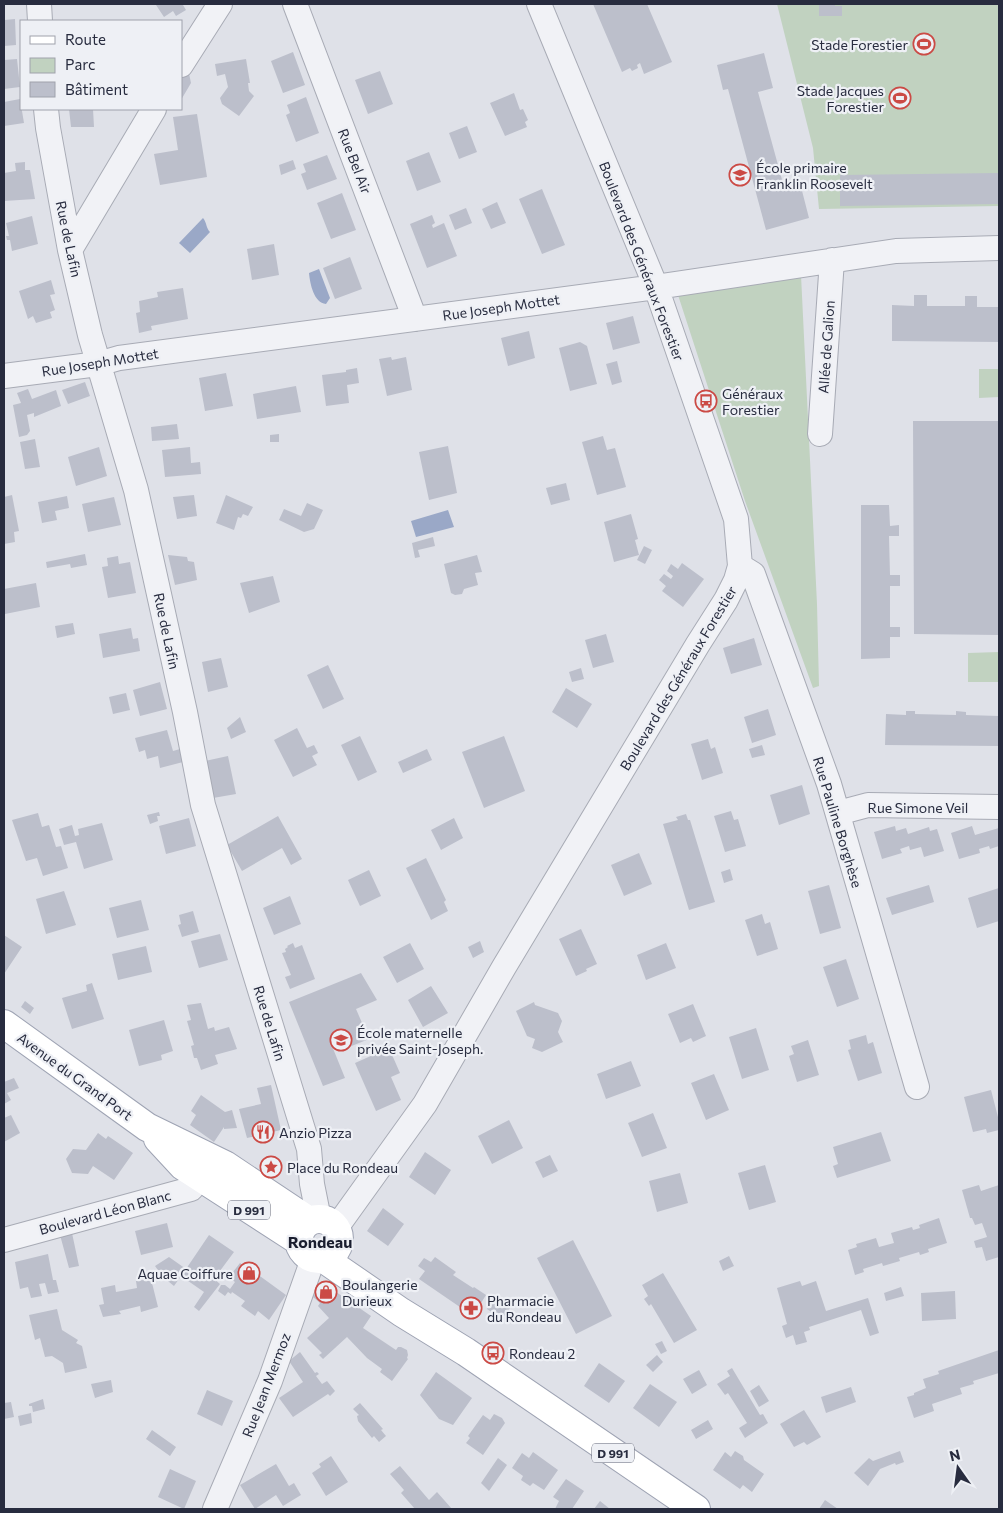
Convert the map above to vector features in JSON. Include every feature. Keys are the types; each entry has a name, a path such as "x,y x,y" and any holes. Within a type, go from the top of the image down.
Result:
{"main road":[{"name":"Avenue du Grand Port","path":"4,1024 147,1127 225,1165 320,1237"},
{"name":"Avenue du Grand Port","path":"147,1127 183,1166 200,1177"},
{"name":"D 991","path":"200,1177 320,1237 401,1312 466,1352 696,1509"}],"street":[{"path":"39,4 40,20"},
{"name":"Rue Bel Air","path":"295,4 415,319"},
{"name":"Boulevard des Généraux Forestier","path":"320,1237 360,1194 425,1104 504,967 726,600 736,580 740,566 736,519 656,287 539,4"},
{"path":"182,62 214,13"},
{"name":"Rue de Lafin","path":"46,110 70,250 98,364 136,490 185,712 203,805 309,1149 320,1237"},
{"path":"70,250 153,110"},
{"name":"Rue Joseph Mottet","path":"4,376 98,364 119,358 656,287 896,251 999,248"},
{"name":"Allée de Galion","path":"820,434 832,260"},
{"name":"Rue Pauline Borghèse","path":"740,566 753,574 829,784 917,1087"},
{"name":"Rue Simone Veil","path":"838,813 868,806 999,807"},
{"name":"Boulevard Léon Blanc","path":"4,1240 191,1189 200,1177"},
{"name":"Rue Jean Mermoz","path":"215,1509 270,1381 320,1237"}],"green space":[{"name":"Stade Jacques Forestier","path":"777,4 999,4 999,206 819,209 813,148"},
{"path":"801,275 817,604 819,686 813,688 745,501 678,295"},
{"path":"979,369 999,369 999,397 979,398"},
{"path":"999,652 999,682 968,682 968,653"}],"water":[{"path":"203,218 210,232 190,253 179,243"},
{"path":"319,269 330,298 326,304 318,300 310,282 309,273"},
{"path":"448,510 454,527 416,537 411,521"}],"building":[{"path":"185,4 183,5 186,10 176,16 173,11 164,17 156,5"},
{"path":"593,4 647,4 672,62 644,74 640,63 637,65 638,68 632,71 630,68 622,72"},
{"path":"819,4 842,6 842,16 819,16"},
{"path":"15,19 16,45 4,46 4,20"},
{"path":"293,52 305,85 283,93 271,61"},
{"path":"764,53 773,88 758,92 784,187 800,183 809,218 766,230 728,89 723,90 717,65"},
{"path":"17,59 20,87 4,89 4,60"},
{"path":"246,59 250,83 248,83 249,91 254,96 239,116 222,104 220,98 228,87 225,74 217,76 215,64"},
{"path":"187,64 191,83 182,98 182,72"},
{"path":"380,71 393,104 368,114 355,80"},
{"path":"514,93 520,110 523,109 528,120 525,122 527,127 505,136 490,103"},
{"path":"306,97 319,133 296,142 286,115 290,113 287,105"},
{"path":"20,99 20,110 22,110 24,123 4,126 4,102"},
{"path":"69,110 93,110 94,127 71,127"},
{"path":"197,114 207,177 160,185 154,154 178,150 173,117"},
{"path":"467,126 477,152 459,159 449,133"},
{"path":"429,152 441,182 417,191 406,161"},
{"path":"327,155 337,179 307,190 301,174 306,172 303,164"},
{"path":"293,160 296,169 281,175 279,165"},
{"path":"25,162 25,170 30,170 35,199 4,201 4,173 16,171 15,163"},
{"path":"999,173 999,204 840,206 840,175"},
{"path":"542,189 565,245 542,254 519,199"},
{"path":"342,193 356,230 331,239 317,203"},
{"path":"497,202 506,223 491,229 482,209"},
{"path":"466,208 472,223 455,230 449,215"},
{"path":"432,215 435,223 432,225 433,228 444,223 457,256 427,268 410,224"},
{"path":"32,216 38,244 12,251 10,240 7,240 6,236 9,236 6,223"},
{"path":"274,244 279,275 252,280 247,249"},
{"path":"350,257 362,289 335,299 323,268"},
{"path":"51,280 55,294 50,295 55,310 50,312 52,318 36,323 33,316 28,319 19,291"},
{"path":"183,288 188,319 151,326 152,330 139,333 136,313 140,312 139,301 158,297 157,292"},
{"path":"914,295 927,295 927,306 965,306 965,296 977,296 977,307 999,307 999,342 892,341 892,305 914,306"},
{"path":"633,316 640,343 613,350 606,323"},
{"path":"529,331 535,358 508,366 501,338"},
{"path":"580,342 587,346 597,384 570,391 559,348"},
{"path":"391,357 392,360 406,357 412,390 387,396 379,359"},
{"path":"617,361 622,382 612,385 606,364"},
{"path":"357,368 359,383 347,385 349,403 326,406 322,375 346,372 346,370"},
{"path":"226,373 233,406 205,411 199,378"},
{"path":"85,382 90,396 68,404 62,390"},
{"path":"296,386 301,412 257,419 253,394"},
{"path":"28,389 32,399 56,390 61,406 34,417 34,413 27,415 30,431 27,435 19,437 13,405 21,403 17,393"},
{"path":"913,421 999,421 999,635 914,634"},
{"path":"177,424 179,439 152,441 151,427"},
{"path":"279,434 279,442 270,442 270,435"},
{"path":"603,436 607,450 615,448 626,487 597,495 582,442"},
{"path":"35,439 40,467 25,469 20,442"},
{"path":"448,446 457,493 429,500 419,452"},
{"path":"99,447 107,476 76,486 68,457"},
{"path":"190,447 191,463 200,462 201,474 165,477 162,450"},
{"path":"566,483 570,500 551,505 546,488"},
{"path":"12,495 19,531 14,532 15,542 4,544 4,497"},
{"path":"194,495 197,516 177,519 173,497"},
{"path":"226,495 253,507 248,516 243,514 241,518 238,517 234,530 216,523"},
{"path":"67,496 69,508 55,511 57,520 42,523 38,502"},
{"path":"114,497 121,525 88,532 82,504"},
{"path":"307,503 323,510 314,529 304,532 279,520 284,509 301,516"},
{"path":"861,505 889,505 890,526 899,525 899,536 889,536 890,575 900,575 900,586 890,586 890,627 900,627 900,637 890,637 890,658 861,659"},
{"path":"631,514 638,539 635,540 639,555 614,562 604,522"},
{"path":"433,537 435,546 418,550 420,557 415,558 412,543"},
{"path":"644,546 652,550 645,564 637,560"},
{"path":"85,554 87,565 71,568 70,564 47,568 46,562"},
{"path":"168,555 187,557 188,561 194,562 197,580 175,585"},
{"path":"477,555 482,572 475,573 478,585 464,589 462,594 455,595 451,593 444,564"},
{"path":"118,556 119,564 130,562 136,593 108,598 102,567 108,566 107,558"},
{"path":"682,563 704,579 683,607 662,591 666,586 659,580 664,574 671,579 673,576 667,571 671,564 678,569"},
{"path":"273,576 280,602 249,613 240,583"},
{"path":"36,583 40,607 5,614 4,589"},
{"path":"73,623 75,634 57,638 55,626"},
{"path":"131,628 133,639 138,638 140,651 103,658 99,634"},
{"path":"606,634 614,662 593,668 585,640"},
{"path":"754,638 762,665 731,674 723,648"},
{"path":"221,658 228,687 208,692 202,662"},
{"path":"328,665 344,699 323,709 307,675"},
{"path":"581,668 584,679 572,682 569,672"},
{"path":"160,682 167,709 140,716 133,690"},
{"path":"566,688 592,704 577,728 552,712"},
{"path":"126,693 130,710 113,714 109,697"},
{"path":"768,709 776,735 752,743 744,717"},
{"path":"906,711 915,711 915,714 956,715 956,711 966,712 966,715 999,716 999,746 885,745 886,714 906,715"},
{"path":"240,717 246,732 231,739 227,728"},
{"path":"297,728 307,748 314,745 318,753 312,756 317,765 293,777 274,740"},
{"path":"167,730 173,751 180,749 183,762 160,768 158,756 147,759 145,750 139,752 135,738"},
{"path":"360,736 377,772 358,781 341,745"},
{"path":"504,736 525,791 484,808 462,752"},
{"path":"708,739 711,749 715,747 723,773 702,780 691,744"},
{"path":"762,745 765,755 752,758 749,749"},
{"path":"427,749 432,760 403,773 398,762"},
{"path":"228,756 236,794 213,798 205,761"},
{"path":"802,785 810,814 779,825 770,795"},
{"path":"731,811 734,820 738,819 746,846 725,852 714,816"},
{"path":"159,812 160,816 157,816 158,821 150,824 147,815"},
{"path":"38,813 42,827 49,825 56,847 61,846 68,868 43,876 37,858 26,861 12,820"},
{"path":"686,814 688,820 690,820 715,902 689,910 663,824 678,820 676,817"},
{"path":"278,816 302,859 291,865 282,848 242,871 227,845"},
{"path":"189,818 196,846 166,854 159,826"},
{"path":"454,818 463,838 441,850 431,830"},
{"path":"102,823 113,860 84,869 76,842 64,845 59,829 72,825 75,836 79,835 78,829"},
{"path":"895,826 896,831 906,828 908,834 929,827 930,831 937,829 944,851 924,857 921,847 910,850 909,846 900,849 902,853 882,859 874,832"},
{"path":"972,826 975,835 999,828 999,846 990,849 989,846 979,849 980,853 959,859 951,833"},
{"path":"639,853 652,884 624,896 611,865"},
{"path":"426,858 446,900 444,902 448,911 431,920 406,868"},
{"path":"730,869 733,880 724,883 721,872"},
{"path":"369,870 381,896 360,906 348,880"},
{"path":"829,885 841,928 820,934 808,891"},
{"path":"929,885 934,902 892,915 886,898"},
{"path":"999,888 999,921 977,928 968,898"},
{"path":"64,891 76,925 46,934 36,899"},
{"path":"290,896 301,924 274,935 263,908"},
{"path":"141,900 149,930 117,938 109,908"},
{"path":"193,911 199,932 182,937 178,925 181,924 179,915"},
{"path":"762,914 765,924 770,922 778,949 757,956 745,920"},
{"path":"581,929 597,964 576,976 559,939"},
{"path":"220,934 228,960 199,968 191,941"},
{"path":"4,935 22,947 4,974"},
{"path":"480,941 484,952 473,958 468,947"},
{"path":"293,943 295,948 302,945 315,979 290,989 285,977 291,975 282,953 286,952 287,946"},
{"path":"410,943 424,969 397,983 383,957"},
{"path":"666,943 676,968 646,980 637,955"},
{"path":"146,946 152,972 118,980 112,954"},
{"path":"846,959 859,999 837,1007 823,967"},
{"path":"361,973 377,1000 356,1009 369,1039 349,1047 346,1041 332,1046 345,1078 323,1086 289,1002"},
{"path":"92,983 104,1019 72,1029 62,998 87,991 86,985"},
{"path":"431,986 448,1013 423,1027 408,1000"},
{"path":"25,1001 34,1008 30,1014 21,1007"},
{"path":"534,1002 535,1005 558,1013 562,1021 558,1032 563,1042 542,1052 532,1048 535,1039 527,1036 516,1011"},
{"path":"201,1003 208,1029 214,1027 215,1031 229,1027 237,1049 215,1055 218,1064 201,1070 197,1058 194,1058 191,1046 194,1045 187,1021 191,1020 187,1005"},
{"path":"693,1004 706,1036 693,1042 691,1038 680,1043 668,1014"},
{"path":"164,1020 173,1051 161,1055 162,1060 139,1066 129,1030"},
{"path":"756,1028 769,1070 742,1079 729,1037"},
{"path":"866,1035 868,1044 873,1042 882,1073 858,1081 848,1050 851,1049 849,1040"},
{"path":"808,1040 819,1075 797,1082 789,1056 794,1054 791,1046"},
{"path":"389,1048 400,1073 391,1077 401,1100 376,1111 355,1063"},
{"path":"631,1061 641,1086 606,1099 597,1074"},
{"path":"714,1074 729,1110 706,1120 691,1083"},
{"path":"14,1078 19,1088 7,1093 11,1100 4,1104 4,1082"},
{"path":"271,1085 281,1130 247,1138 239,1109 261,1104 257,1088"},
{"path":"991,1090 999,1121 999,1130 987,1133 986,1129 973,1132 964,1097"},
{"path":"201,1095 225,1112 232,1110 237,1128 224,1129 224,1127 214,1142 190,1125 196,1115 191,1111"},
{"path":"653,1113 667,1148 642,1157 628,1123"},
{"path":"11,1115 20,1133 4,1142 4,1118"},
{"path":"509,1120 523,1148 492,1164 478,1136"},
{"path":"881,1132 891,1161 837,1178 833,1166 838,1164 833,1147"},
{"path":"98,1133 106,1139 108,1136 133,1153 114,1180 93,1166 88,1174 72,1173 66,1159 73,1149 86,1150"},
{"path":"425,1152 451,1170 435,1195 409,1177"},
{"path":"550,1155 558,1171 543,1178 535,1162"},
{"path":"765,1165 776,1202 749,1210 738,1173"},
{"path":"680,1173 688,1203 657,1212 649,1181"},
{"path":"979,1185 981,1191 999,1185 999,1257 986,1261 982,1247 976,1248 974,1241 987,1237 982,1223 975,1225 972,1218 970,1218 962,1190"},
{"path":"383,1208 404,1224 388,1246 367,1231"},
{"path":"939,1218 947,1243 928,1249 929,1252 920,1255 919,1252 899,1258 900,1261 883,1266 882,1263 863,1269 864,1272 855,1275 848,1250 857,1247 856,1244 876,1238 879,1247 894,1243 891,1233 912,1227 913,1230 920,1228 919,1225"},
{"path":"167,1223 173,1247 141,1255 135,1231"},
{"path":"72,1233 79,1266 69,1268 60,1235"},
{"path":"209,1235 234,1252 214,1279 220,1284 199,1311 194,1307 204,1292 181,1276 174,1286 163,1277 155,1266 169,1257 186,1269"},
{"path":"573,1240 612,1316 576,1334 537,1258"},
{"path":"48,1254 53,1280 56,1280 59,1292 48,1294 45,1283 39,1284 42,1296 31,1298 28,1287 20,1289 15,1262"},
{"path":"729,1256 734,1266 723,1271 719,1261"},
{"path":"435,1257 456,1272 453,1275 486,1295 473,1316 419,1279 425,1271 418,1266 424,1258 431,1262"},
{"path":"240,1263 286,1295 269,1320 258,1311 255,1316 241,1306 245,1301 232,1292 231,1294 228,1292 225,1296 218,1291 221,1285 225,1285 230,1289 235,1282 229,1277"},
{"path":"663,1273 697,1330 674,1343 651,1304 649,1306 644,1299 648,1296 642,1285"},
{"path":"151,1279 158,1307 141,1312 140,1306 119,1311 121,1314 103,1317 99,1305 104,1304 101,1288 115,1285 116,1292 137,1288 136,1281"},
{"path":"800,1281 802,1286 816,1281 826,1311 868,1298 879,1333 870,1336 861,1310 809,1327 810,1330 804,1332 807,1342 796,1345 793,1335 786,1338 782,1326 787,1324 777,1288"},
{"path":"323,1283 371,1316 363,1328 396,1350 398,1347 401,1347 407,1350 408,1359 392,1381 380,1372 382,1369 367,1358 347,1337 323,1359 319,1355 322,1353 307,1338 329,1318 318,1306 320,1303 313,1297"},
{"path":"901,1287 904,1296 886,1301 884,1293"},
{"path":"955,1291 956,1319 922,1321 921,1293"},
{"path":"494,1298 510,1308 502,1319 487,1309"},
{"path":"57,1309 62,1330 78,1340 76,1343 82,1346 87,1368 65,1373 63,1363 52,1356 45,1357 40,1338 35,1340 29,1315"},
{"path":"662,1341 667,1351 661,1354 655,1344"},
{"path":"999,1350 999,1373 973,1381 974,1384 960,1388 962,1394 932,1404 934,1411 914,1418 907,1397 926,1388 923,1379 939,1374 938,1371"},
{"path":"300,1352 315,1373 319,1374 316,1376 322,1384 327,1381 335,1391 330,1396 328,1394 293,1417 279,1398 303,1382 289,1361"},
{"path":"657,1355 663,1362 653,1372 646,1365"},
{"path":"599,1363 625,1381 609,1403 584,1386"},
{"path":"732,1368 760,1415 763,1414 768,1423 745,1438 739,1428 747,1423 728,1393 725,1395 717,1384 730,1376 727,1371"},
{"path":"699,1370 707,1385 692,1394 683,1379"},
{"path":"436,1372 472,1398 453,1425 439,1419 420,1395"},
{"path":"111,1380 113,1392 95,1398 91,1384"},
{"path":"650,1384 677,1402 659,1427 633,1408"},
{"path":"759,1385 769,1401 759,1407 750,1391"},
{"path":"851,1387 856,1402 826,1413 821,1397"},
{"path":"207,1390 233,1401 222,1426 197,1414"},
{"path":"43,1399 45,1409 33,1412 32,1406 29,1406 29,1404"},
{"path":"11,1402 14,1417 4,1419 4,1403"},
{"path":"360,1403 383,1429 381,1430 386,1436 379,1442 374,1436 372,1438 358,1421 357,1416 359,1415 353,1409"},
{"path":"804,1410 821,1437 807,1445 804,1442 794,1447 780,1424"},
{"path":"31,1413 32,1423 20,1426 18,1416"},
{"path":"494,1414 502,1418 505,1423 483,1455 466,1443 470,1438 468,1436 483,1415 490,1420"},
{"path":"708,1420 713,1429 696,1439 691,1430"},
{"path":"152,1430 176,1447 170,1456 146,1439"},
{"path":"735,1451 764,1474 752,1492 743,1485 740,1489 713,1470 725,1452 731,1457"},
{"path":"900,1451 904,1462 896,1465 895,1463 880,1469 868,1486 854,1473 869,1458 873,1461"},
{"path":"533,1452 558,1470 544,1490 533,1483 530,1486 521,1480 523,1476 512,1468 522,1453 529,1458"},
{"path":"331,1456 348,1482 326,1496 312,1473 321,1467 319,1464"},
{"path":"498,1458 507,1465 489,1491 481,1483"},
{"path":"276,1464 289,1486 294,1483 301,1495 283,1506 276,1495 255,1509 240,1485"},
{"path":"400,1466 429,1500 437,1492 452,1509 415,1509 401,1493 404,1490 390,1474"},
{"path":"170,1469 196,1481 184,1509 158,1497"},
{"path":"566,1479 584,1491 572,1509 555,1509 559,1501 553,1497"},
{"path":"825,1500 838,1509 819,1509"},
{"path":"600,1501 610,1509 594,1509"}],"place":[{"name":"Stade Forestier","path":"924,44"},
{"name":"Stade Jacques Forestier","path":"900,98"},
{"name":"École primaire Franklin Roosevelt","path":"740,175"},
{"name":"Généraux Forestier","path":"706,401"},
{"name":"École maternelle privée Saint-Joseph.","path":"341,1040"},
{"name":"Anzio Pizza","path":"263,1132"},
{"name":"Place du Rondeau","path":"271,1167"},
{"name":"Aquae Coiffure","path":"249,1273"},
{"name":"Boulangerie Durieux","path":"326,1292"},
{"name":"Pharmacie du Rondeau","path":"471,1308"},
{"name":"Rondeau 2","path":"493,1353"}],"district":[{"name":"Rondeau","path":"320,1241"}]}
